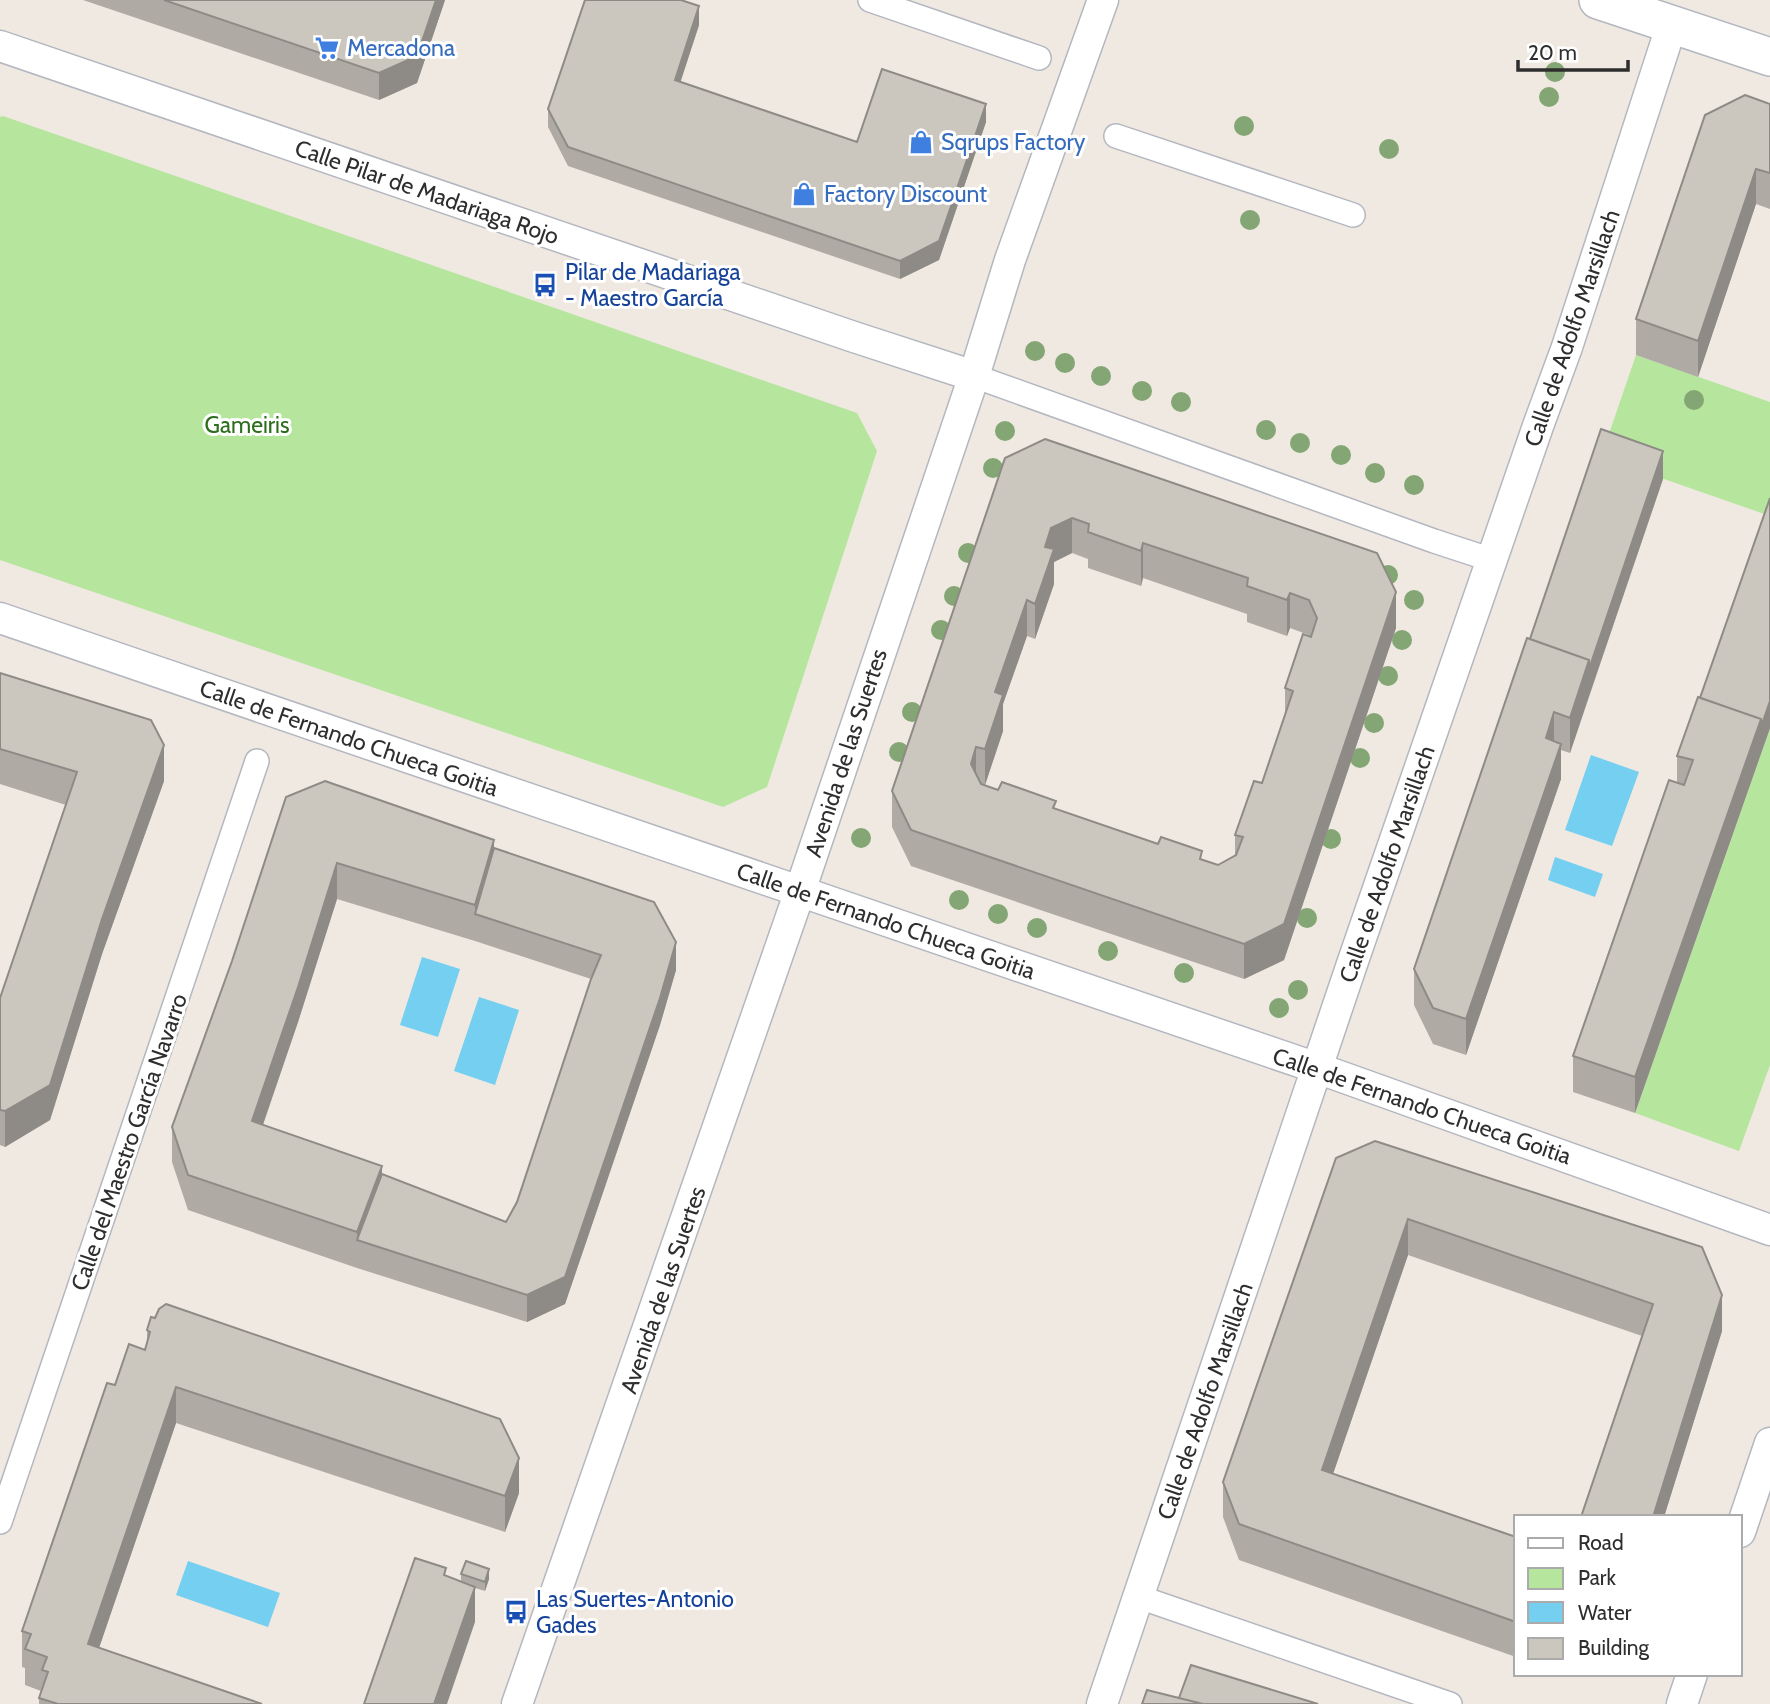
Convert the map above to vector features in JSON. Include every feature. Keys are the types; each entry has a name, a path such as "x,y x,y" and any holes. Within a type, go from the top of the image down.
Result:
{"street":[{"path":"870,0 1039,58"},
{"name":"Avenida de las Suertes","path":"517,1704 800,891 974,376 1010,260 1103,0"},
{"path":"1598,0 1770,57"},
{"name":"Calle de Adolfo Marsillach","path":"1102,1704 1317,1068 1567,347 1672,23"},
{"name":"Calle Pilar de Madariaga Rojo","path":"0,46 974,376"},
{"path":"1116,136 1353,215"},
{"path":"974,376 1492,560"},
{"name":"Calle de Fernando Chueca Goitia","path":"0,618 1317,1068 1770,1230"},
{"name":"Calle del Maestro García Navarro","path":"0,1522 257,761"},
{"path":"1742,1526 1770,1443"},
{"path":"1139,1597 1450,1704"},
{"path":"1682,1704 1691,1676"}],"green space":[{"name":"Gameiris","path":"0,117 857,413 877,451 767,787 723,807 0,560"},
{"path":"1636,355 1770,402 1770,516 1601,457"},
{"path":"1770,728 1770,1065 1739,1151 1635,1113"}],"water":[{"path":"1591,755 1639,772 1612,846 1565,830"},
{"path":"1555,857 1603,874 1595,897 1548,880"},
{"path":"422,957 460,969 438,1037 400,1025"},
{"path":"479,997 519,1010 495,1085 454,1071"},
{"path":"188,1561 280,1593 268,1627 176,1595"}],"building":[{"path":"164,0 436,0 417,56 379,73"},
{"path":"585,0 681,0 699,6 675,80 857,142 882,69 986,104 939,241 900,261 568,147 548,109"},
{"path":"1745,95 1770,104 1770,173 1756,169 1698,341 1636,319 1705,115"},
{"path":"1601,429 1663,451 1589,669 1589,660 1530,639"},
{"path":"1045,439 1377,553 1396,592 1284,924 1244,944 911,830 892,791 1005,458","holes":["1072,518 1089,524 1088,532 1141,551 1143,543 1248,578 1247,586 1287,600 1290,593 1309,600 1317,618 1311,637 1303,634 1285,688 1293,691 1262,783 1254,781 1235,835 1243,837 1236,855 1218,865 1200,859 1202,851 1161,837 1158,844 1053,808 1056,801 1002,782 998,790 981,784 971,764 976,747 985,749 1003,695 995,692 1027,600 1035,604 1054,549 1045,547 1051,528"]},
{"path":"1770,498 1770,701 1761,727 1761,719 1700,698"},
{"path":"1527,638 1589,660 1570,718 1554,712 1546,738 1561,744 1466,1019 1433,1008 1414,969"},
{"path":"0,673 151,720 164,745 102,919 50,1085 5,1111 0,1110 0,998 77,772 0,749"},
{"path":"1698,697 1761,719 1635,1077 1573,1056 1669,780 1684,785 1693,760 1677,756"},
{"path":"325,781 494,840 475,905 337,863 252,1121 382,1166 357,1232 188,1175 172,1127 232,961 286,797"},
{"path":"494,848 654,902 676,942 660,998 565,1277 527,1295 357,1240 382,1174 506,1222 517,1202 601,955 475,914"},
{"path":"1375,1141 1702,1247 1722,1295 1654,1515 1582,1515 1653,1304 1408,1219 1322,1470 1514,1536 1514,1621 1239,1524 1223,1482 1336,1158"},
{"path":"166,1304 500,1419 519,1458 505,1496 176,1387 88,1644 262,1704 58,1704 39,1698 48,1672 42,1670 47,1657 25,1649 31,1634 22,1631 107,1383 115,1385 129,1344 145,1350 151,1317 155,1318 159,1309"},
{"path":"415,1558 446,1568 444,1575 475,1587 434,1704 364,1704"},
{"path":"466,1561 489,1569 485,1582 461,1574"},
{"path":"1191,1665 1318,1704 1203,1704 1179,1698"},
{"path":"1147,1690 1203,1704 1142,1704"}],"place":[{"name":"Mercadona","path":"327,48"},
{"name":"Sqrups Factory","path":"921,142"},
{"name":"Factory Discount","path":"804,194"},
{"name":"Pilar de Madariaga - Maestro García","path":"545,285"},
{"name":"Las Suertes-Antonio Gades","path":"516,1612"}]}
